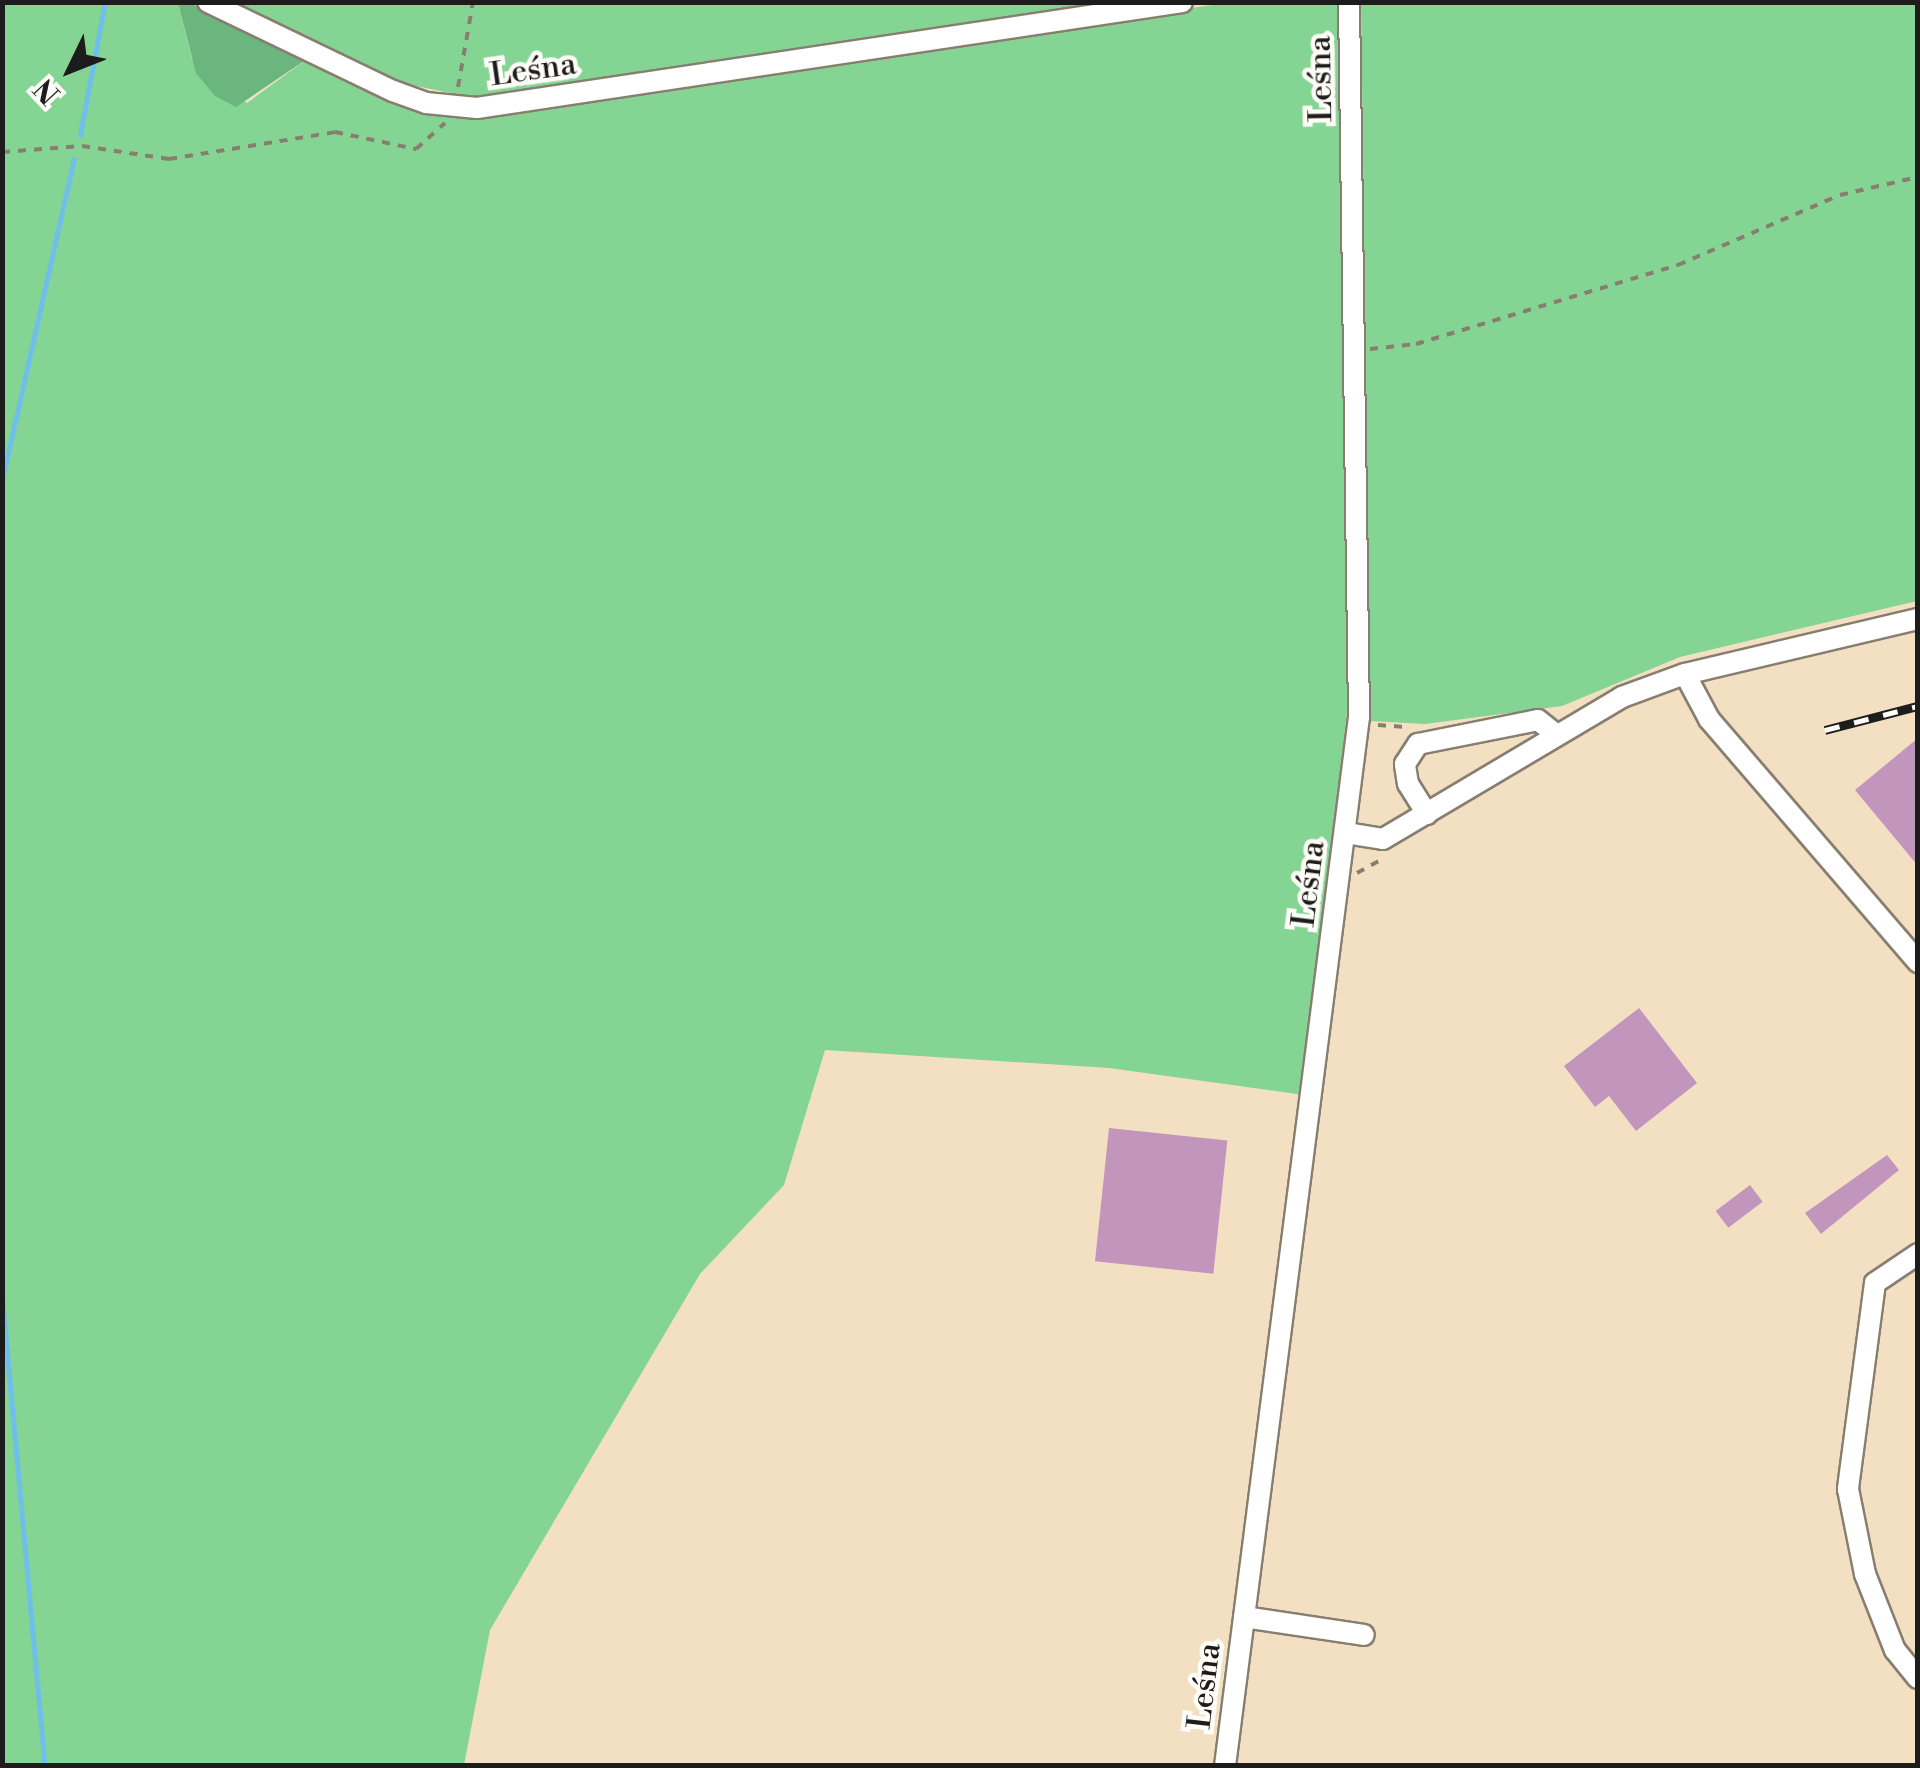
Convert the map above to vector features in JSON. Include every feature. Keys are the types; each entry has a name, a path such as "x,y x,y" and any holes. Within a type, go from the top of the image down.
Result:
{"street":[{"name":"Leśna","path":"208,2 393,91 454,107 519,104 1182,2"},
{"name":"Leśna","path":"1225,1766 1342,868 1361,676 1349,2"},
{"path":"1346,833 1384,839 1555,734 1622,698 1685,674 1918,619"},
{"path":"1685,674 1708,720 1918,962"},
{"path":"1427,814 1408,784 1405,764 1418,744 1538,720 1555,734"},
{"path":"1918,1254 1874,1283 1848,1489 1865,1574 1895,1650 1918,1678"},
{"path":"1244,1617 1364,1635"}],"path":[{"path":"2,152 82,146 169,159 335,132 416,149 437,137 454,107 472,2"},
{"path":"1356,351 1416,344 1678,265 1840,195 1918,177"}],"green space":[{"path":"3,3 178,3 192,59 247,103 307,59 402,105 440,112 1227,3 1342,3 1351,676 1304,1095 1109,1068 825,1050 784,1185 700,1274 490,1630 464,1765 3,1766"},
{"path":"178,3 190,3 307,59 236,107 215,96 196,73"},
{"path":"229,3 1150,3 480,99 406,84"},
{"path":"1361,3 1917,3 1917,601 1680,657 1562,706 1425,724 1370,721"}],"building":[{"path":"1918,738 1918,866 1855,790"},
{"path":"1639,1008 1697,1083 1636,1131 1609,1096 1595,1107 1564,1066"},
{"path":"1109,1128 1227,1140 1213,1274 1095,1261"},
{"path":"1887,1155 1899,1170 1821,1234 1805,1213"},
{"path":"1750,1185 1763,1202 1728,1228 1716,1211"}],"waterway":[{"path":"80,135 105,2"},
{"path":"2,480 74,159"},
{"path":"2,1298 45,1766"}],"railway":[{"path":"1825,730 1918,706"}]}
